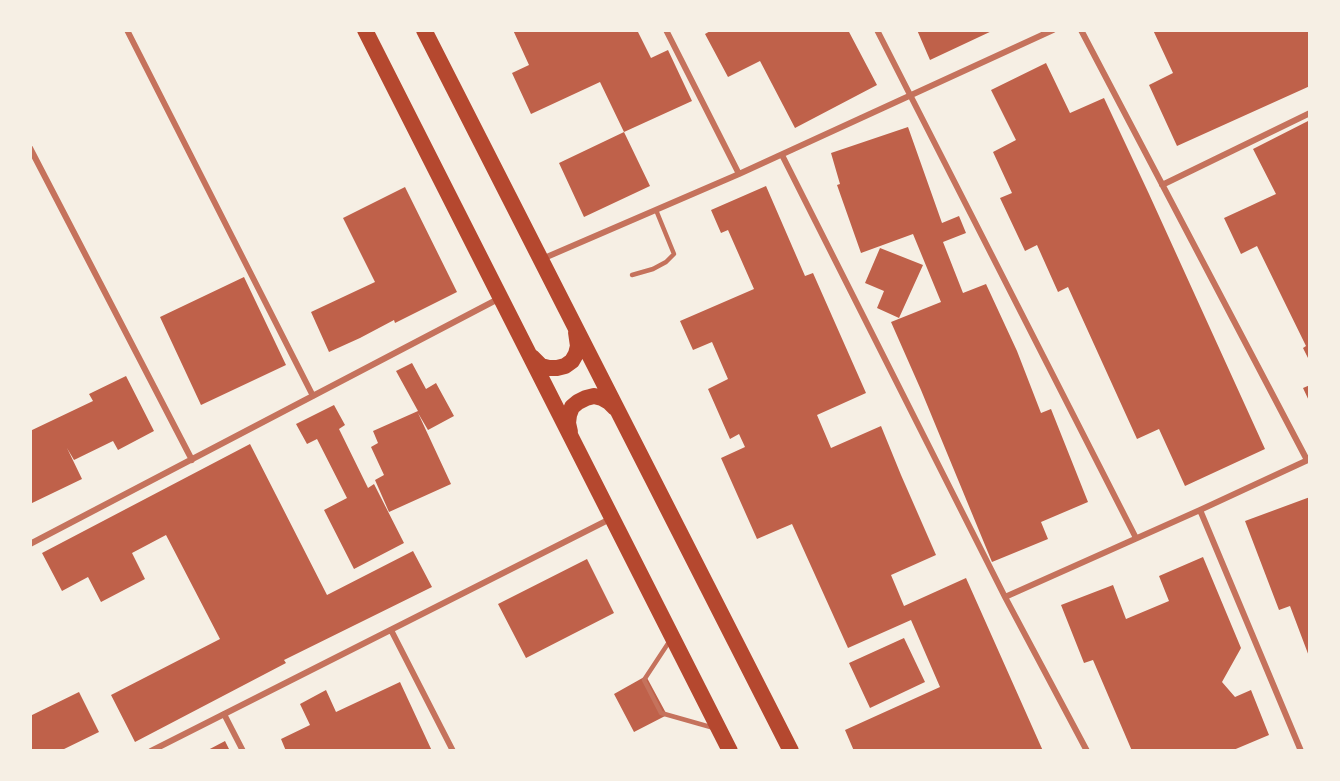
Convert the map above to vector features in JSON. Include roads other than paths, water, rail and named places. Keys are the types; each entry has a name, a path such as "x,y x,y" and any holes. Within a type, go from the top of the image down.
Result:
{"highway":[{"path":"365,30 730,751"},
{"path":"424,30 791,751"},
{"path":"530,355 541,366 549,368 565,366 572,361 578,346 574,326"},
{"path":"571,436 569,415 572,407 578,402 594,396 609,402 618,411"}],"street":[{"path":"127,30 313,396"},
{"path":"666,30 739,174"},
{"path":"877,30 1136,538"},
{"path":"540,260 782,155 1053,30"},
{"path":"1005,597 1308,459 1081,30"},
{"path":"1162,185 1310,114"},
{"path":"30,148 192,460"},
{"path":"782,155 1005,597 1087,751"},
{"path":"30,544 501,298"},
{"path":"1200,510 1301,751"},
{"path":"151,751 612,518"},
{"path":"391,630 453,751"},
{"path":"224,714 243,751"}],"lane":[{"path":"632,275 653,269 666,262 674,254 656,210"},
{"path":"672,637 644,680 661,713 719,730"}]}
